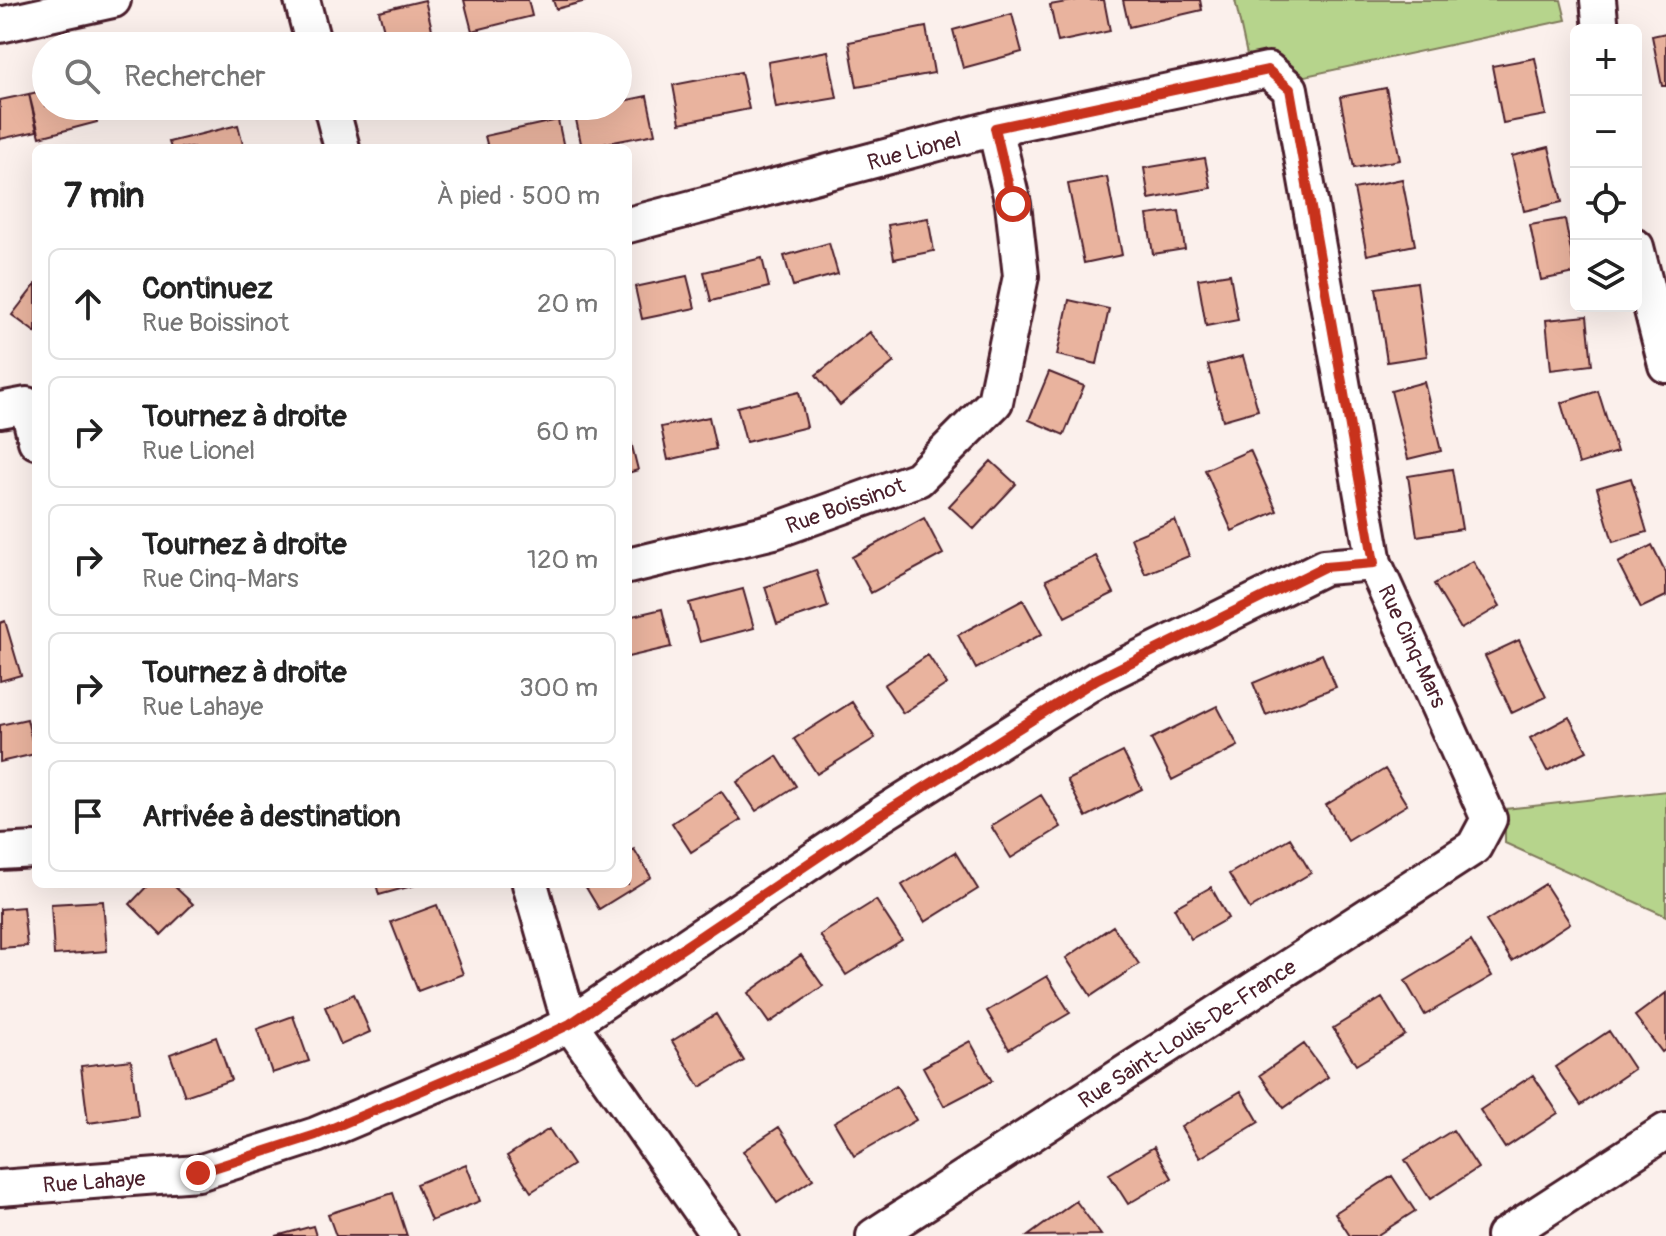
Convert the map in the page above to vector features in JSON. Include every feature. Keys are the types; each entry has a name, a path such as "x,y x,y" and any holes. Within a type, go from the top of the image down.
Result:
{"street":[{"path":"0,25 113,0"},
{"path":"302,0 310,32"},
{"path":"1598,0 1600,24"},
{"name":"Rue Lionel","path":"632,224 995,128 1268,70 1290,89"},
{"name":"Rue Cinq-Mars","path":"1290,89 1374,563 1489,819"},
{"path":"335,120 341,144"},
{"name":"Rue Boissinot","path":"632,565 774,531 918,479 995,402 1021,276 1013,204 995,128"},
{"path":"1642,271 1666,365"},
{"path":"0,410 27,405 32,425"},
{"name":"Rue Lahaye","path":"0,1188 198,1173 316,1135 508,1054 570,1024 879,816 1097,679 1324,567 1374,563"},
{"name":"Rue Saint-Louis-De-France","path":"874,1236 1474,847 1489,819"},
{"path":"0,852 32,850"},
{"path":"531,888 570,1024 719,1236"},
{"path":"1504,1236 1666,1131"}],"green space":[{"path":"1235,0 1561,0 1566,20 1254,87"},
{"path":"1666,791 1666,916 1505,843 1505,809"}],"building":[{"path":"425,0 433,32 384,32 379,11"},
{"path":"464,0 528,0 532,16 472,31"},
{"path":"553,0 590,0 556,9"},
{"path":"1077,0 1104,0 1110,31 1058,42 1050,5"},
{"path":"1123,0 1200,0 1202,10 1129,27"},
{"path":"1012,14 1022,52 963,68 953,30"},
{"path":"926,27 934,73 857,87 849,42"},
{"path":"1666,33 1666,86 1662,86 1652,36"},
{"path":"828,51 837,98 776,108 768,62"},
{"path":"1535,58 1546,115 1503,123 1492,66"},
{"path":"741,72 749,109 680,123 673,85"},
{"path":"1386,88 1400,160 1354,168 1340,97"},
{"path":"29,94 32,120 37,131 0,139 0,100"},
{"path":"647,96 655,134 603,144 581,144 576,120 632,120 632,99"},
{"path":"36,120 96,120 97,122 40,137"},
{"path":"558,120 563,144 487,144 485,136"},
{"path":"238,125 243,144 170,144"},
{"path":"1549,147 1562,202 1524,211 1512,156"},
{"path":"1205,158 1211,188 1149,199 1144,168"},
{"path":"1107,177 1122,255 1084,263 1068,184"},
{"path":"1402,179 1415,245 1367,255 1354,189"},
{"path":"1179,211 1185,249 1153,254 1147,215"},
{"path":"928,218 934,251 894,259 888,225"},
{"path":"1565,219 1570,246 1570,274 1541,280 1530,225"},
{"path":"829,243 838,274 793,286 784,256"},
{"path":"762,258 769,287 711,301 704,272"},
{"path":"1230,274 1238,320 1206,326 1198,279"},
{"path":"687,276 695,308 642,319 635,287"},
{"path":"1417,282 1427,356 1387,362 1376,288"},
{"path":"32,289 32,330 12,315"},
{"path":"1069,300 1109,309 1097,364 1057,355"},
{"path":"1587,316 1592,365 1551,370 1546,320"},
{"path":"870,332 894,362 840,405 816,375"},
{"path":"1243,356 1258,410 1223,420 1208,365"},
{"path":"1049,372 1084,386 1064,435 1029,420"},
{"path":"1424,382 1441,451 1408,459 1391,391"},
{"path":"1598,391 1617,452 1579,464 1561,403"},
{"path":"799,392 807,427 746,442 737,407"},
{"path":"709,417 716,449 668,460 661,427"},
{"path":"632,446 638,470 632,472"},
{"path":"1250,450 1277,511 1232,531 1205,470"},
{"path":"991,461 1016,484 974,529 949,506"},
{"path":"1452,469 1462,529 1417,536 1408,476"},
{"path":"1631,478 1647,532 1613,542 1597,488"},
{"path":"924,518 943,554 871,593 852,557"},
{"path":"1175,520 1189,556 1145,574 1131,538"},
{"path":"1652,545 1666,573 1666,596 1641,608 1618,563"},
{"path":"1096,556 1114,593 1065,617 1046,580"},
{"path":"1473,561 1500,606 1461,629 1434,584"},
{"path":"816,570 828,607 777,624 765,587"},
{"path":"743,589 754,628 700,642 689,603"},
{"path":"1023,600 1042,634 976,669 958,635"},
{"path":"662,609 671,647 632,656 632,616"},
{"path":"5,621 21,675 0,681 0,623"},
{"path":"1519,640 1546,697 1512,713 1485,656"},
{"path":"1322,654 1336,687 1266,715 1253,683"},
{"path":"928,655 947,684 903,713 884,685"},
{"path":"852,702 875,738 817,774 794,739"},
{"path":"1217,706 1238,746 1172,780 1151,739"},
{"path":"1569,717 1587,751 1547,771 1530,738"},
{"path":"27,719 32,755 0,762 0,725"},
{"path":"1123,752 1142,789 1086,817 1067,780"},
{"path":"777,756 796,786 756,811 737,782"},
{"path":"1385,769 1407,805 1348,841 1326,805"},
{"path":"721,791 741,820 691,852 672,823"},
{"path":"1041,795 1061,827 1011,858 991,826"},
{"path":"1290,838 1311,873 1250,909 1229,874"},
{"path":"632,850 651,877 599,909 586,888 632,888"},
{"path":"955,852 978,889 925,922 902,885"},
{"path":"1545,884 1570,923 1512,961 1486,921"},
{"path":"1211,887 1228,918 1191,939 1174,908"},
{"path":"145,888 176,888 193,904 161,935 130,904"},
{"path":"377,888 404,888 379,895"},
{"path":"876,900 902,940 846,975 820,935"},
{"path":"103,901 107,951 54,955 51,904"},
{"path":"437,905 463,974 418,991 391,922"},
{"path":"23,907 27,946 0,948 0,909"},
{"path":"1113,926 1139,964 1091,996 1066,958"},
{"path":"1471,941 1492,976 1425,1015 1405,981"},
{"path":"801,955 823,986 769,1023 748,993"},
{"path":"1047,976 1070,1013 1009,1049 987,1011"},
{"path":"1666,993 1666,1049 1662,1052 1635,1016"},
{"path":"354,994 370,1032 341,1045 325,1007"},
{"path":"1382,998 1405,1035 1356,1065 1333,1028"},
{"path":"716,1014 744,1061 700,1087 672,1041"},
{"path":"293,1016 309,1061 272,1073 257,1029"},
{"path":"1609,1031 1634,1069 1581,1105 1555,1067"},
{"path":"216,1037 231,1080 185,1096 170,1054"},
{"path":"970,1041 992,1081 944,1106 923,1067"},
{"path":"1304,1044 1328,1077 1284,1108 1260,1075"},
{"path":"131,1060 138,1116 88,1123 81,1066"},
{"path":"1533,1075 1558,1113 1505,1148 1480,1110"},
{"path":"896,1086 916,1120 854,1156 834,1122"},
{"path":"1241,1091 1259,1122 1200,1158 1181,1127"},
{"path":"779,1127 813,1179 777,1203 743,1151"},
{"path":"549,1129 573,1165 531,1192 507,1156"},
{"path":"1453,1130 1478,1168 1430,1199 1405,1160"},
{"path":"1154,1147 1172,1178 1128,1204 1109,1174"},
{"path":"466,1164 480,1201 431,1221 416,1184"},
{"path":"1392,1176 1415,1211 1376,1236 1350,1236 1335,1213"},
{"path":"393,1193 407,1236 336,1236 328,1214"},
{"path":"1076,1201 1101,1235 1028,1236"},
{"path":"313,1226 316,1236 276,1236"}],"route":[{"path":"198,1173 316,1135 508,1054 570,1024 879,816 1097,679 1324,567 1374,563 1290,89 1268,70 995,128 1013,204"}]}
